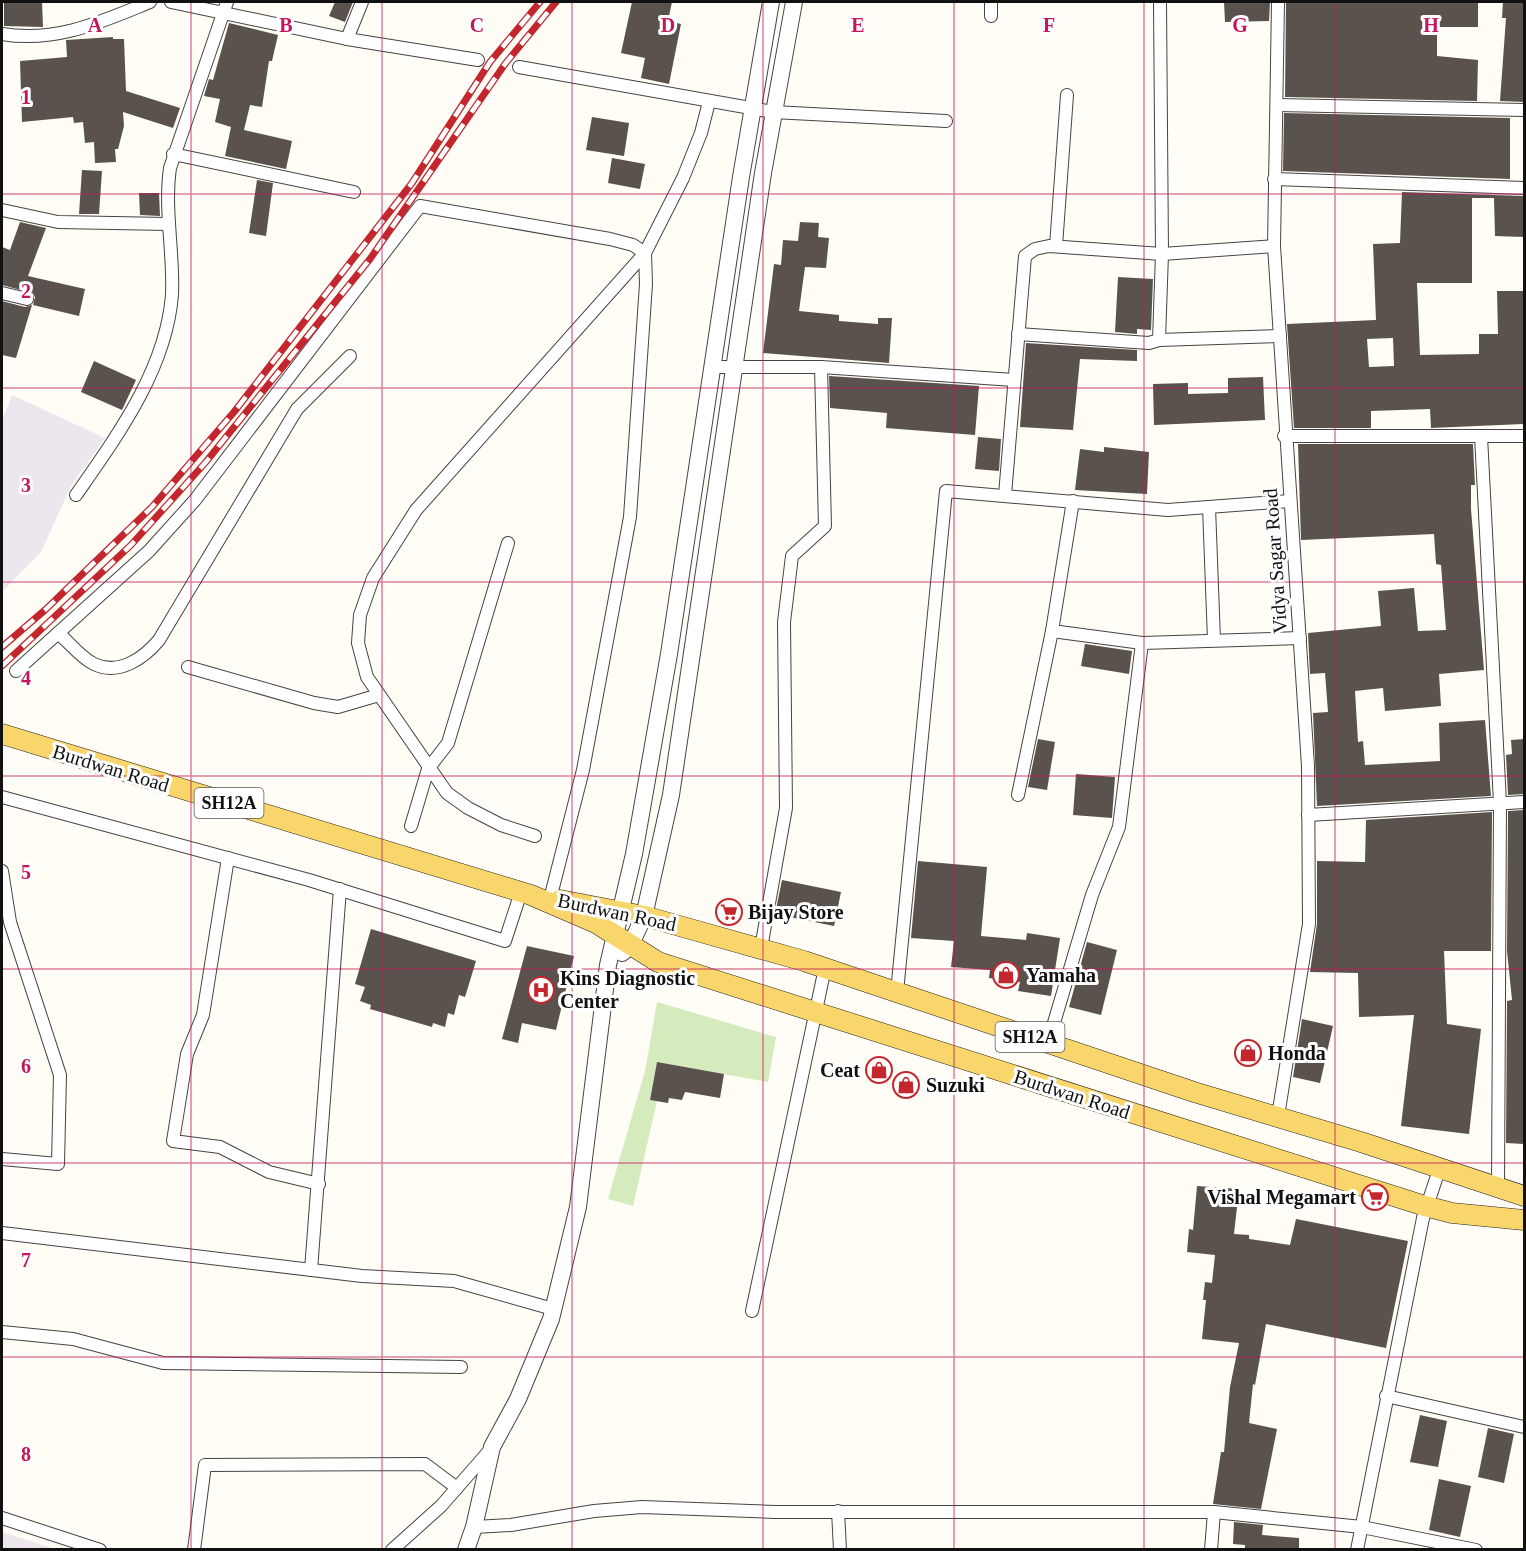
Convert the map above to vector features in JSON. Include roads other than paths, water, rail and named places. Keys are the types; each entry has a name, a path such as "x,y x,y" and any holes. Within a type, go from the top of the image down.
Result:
{"main road":[{"name":"Burdwan Road","path":"2,735 526,894 596,923 658,962 1425,1206 1452,1213 1524,1220"},
{"name":"Burdwan Road","path":"526,894 621,910 761,948 1194,1092 1440,1167 1524,1196"}],"street":[{"path":"2,34 51,36 89,27 150,2"},
{"path":"171,2 225,7 347,39 478,60"},
{"path":"347,39 362,2"},
{"path":"623,942 621,910 669,654 752,110 771,2"},
{"path":"392,1550 457,1488 492,1447 518,1399 554,1309 578,1207 608,965 644,916 671,795 773,112 794,2"},
{"path":"991,2 991,16"},
{"path":"1159,340 1162,255 1160,2"},
{"name":"Vidya Sagar Road","path":"1278,2 1274,246 1284,436 1308,766 1309,924 1278,1116"},
{"path":"76,495 114,440 145,386 162,340 171,296 167,187 173,154 225,7"},
{"path":"519,67 752,110 946,121"},
{"path":"1056,246 1067,95"},
{"path":"535,836 513,830 468,808 447,793 367,677 358,643 360,615 374,578 416,510 645,254 683,178 701,133 709,102"},
{"path":"1278,105 1524,110"},
{"path":"173,154 354,192"},
{"path":"1274,179 1524,188"},
{"path":"16,671 148,551 195,500 420,206 610,239 633,245 645,254"},
{"path":"2,210 58,222 168,224"},
{"path":"1005,495 1025,256 1035,249 1056,246 1162,255 1274,246"},
{"path":"550,899 584,770 630,517 646,284 645,254"},
{"path":"2,293 27,299"},
{"path":"1018,334 1149,343 1159,340 1280,336"},
{"path":"58,633 93,664 105,667 124,666 145,657 159,640 297,409 350,356"},
{"path":"714,367 734,369 821,367 1014,380"},
{"path":"761,948 786,808 784,622 792,556 825,526 821,367"},
{"path":"1284,436 1524,436"},
{"path":"1481,436 1500,803 1498,1187"},
{"path":"897,992 946,491 1168,510 1290,501"},
{"path":"1018,795 1052,631 1073,501"},
{"path":"1209,507 1214,640"},
{"path":"411,826 429,769 448,743 508,543"},
{"path":"1052,631 1142,643 1299,638"},
{"path":"1048,1043 1092,895 1119,827 1142,643"},
{"path":"188,667 314,703 338,706 379,695"},
{"path":"2,797 340,889 506,941 526,894"},
{"path":"1308,815 1524,802"},
{"path":"228,858 203,1016 187,1054 173,1141 220,1148 269,1172 319,1184"},
{"path":"2,871 10,922 60,1076 58,1164 2,1159"},
{"path":"311,1270 340,889"},
{"path":"752,1311 814,1011 825,968"},
{"path":"1357,1550 1425,1206 1440,1167"},
{"path":"2,1233 311,1270 454,1281 554,1309"},
{"path":"2,1332 73,1339 163,1363 461,1367"},
{"path":"1386,1396 1524,1427"},
{"path":"466,1550 474,1527 492,1447"},
{"path":"194,1550 205,1465 425,1464 457,1488"},
{"path":"474,1527 510,1525 594,1511 642,1507 838,1511 1214,1512 1362,1527 1476,1550"},
{"path":"838,1511 840,1550"},
{"path":"1211,1550 1214,1512"},
{"path":"2,1518 100,1550"}],"railway":[{"path":"2,647 45,610 152,507 234,412 412,183 490,62 540,2"},
{"path":"2,666 131,545 205,463 370,259 505,64 556,2"}],"place":[{"name":"Bijay Store","path":"729,912"},
{"name":"Yamaha","path":"1006,975"},
{"name":"Kins Diagnostic Center","path":"541,990"},
{"name":"Honda","path":"1248,1053"},
{"name":"Ceat","path":"879,1070"},
{"name":"Suzuki","path":"906,1085"},
{"name":"Vishal Megamart","path":"1375,1197"}]}
